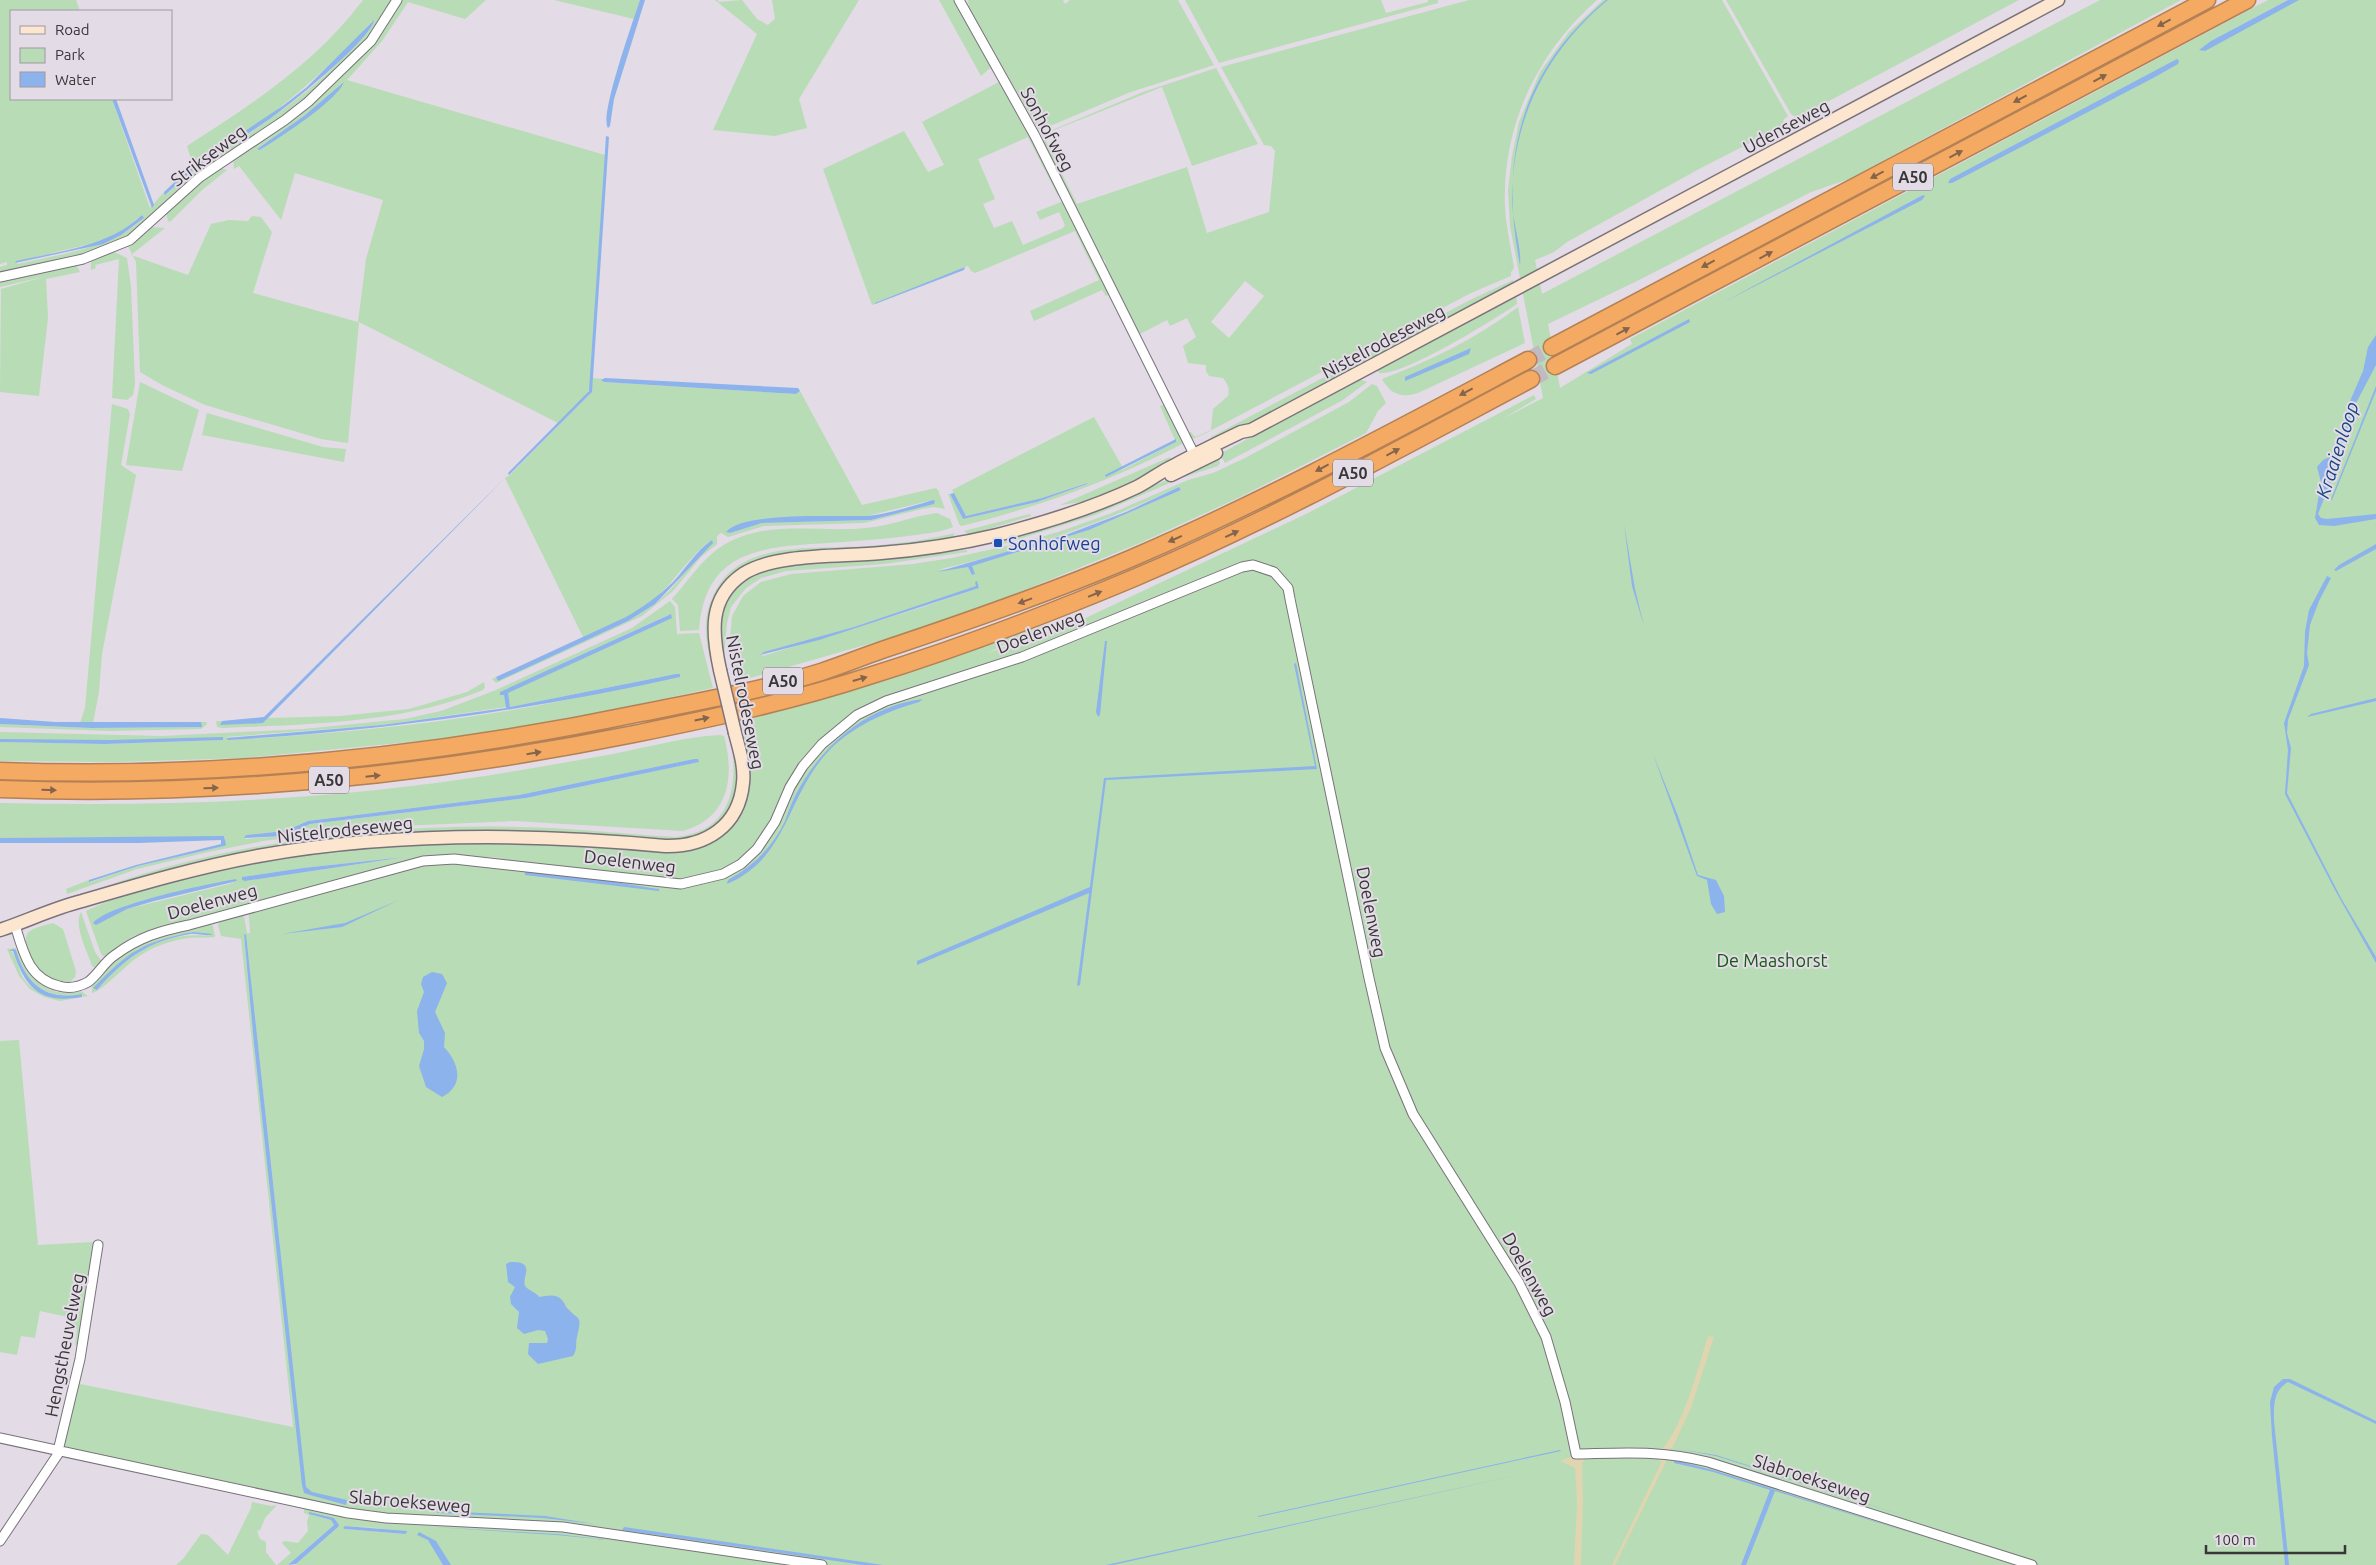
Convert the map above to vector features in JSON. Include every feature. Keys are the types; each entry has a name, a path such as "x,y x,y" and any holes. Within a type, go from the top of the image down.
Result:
{"highway":[{"name":"A50","path":"1552,347 2207,0"},
{"name":"A50","path":"1556,366 2247,0"},
{"name":"A50","path":"0,771 170,772 352,759 428,750 550,732 694,702 820,672 987,615 1133,558 1308,475 1528,360"},
{"name":"A50","path":"0,789 140,791 237,787 379,776 571,747 773,704 869,676 1048,613 1134,578 1281,511 1531,379"}],"street":[{"name":"Strikseweg","path":"0,277 83,259 105,252 130,240 200,177 285,120 308,102 371,41 397,0"},
{"name":"Sonhofweg","path":"959,0 1035,136 1196,459"},
{"name":"Udenseweg","path":"1530,282 2058,0"},
{"name":"Nistelrodeseweg","path":"0,939 17,929 136,884 259,856 352,844 447,838 531,837 665,846 698,843 718,830 737,808 743,781 741,755 720,670 714,637 716,612 720,602 730,586 752,569 781,561 931,548 997,535 1092,506 1138,486 1151,484 1196,459 1243,438 1251,430 1530,282"},
{"name":"Doelenweg","path":"17,929 26,960 36,975 45,982 72,988 88,982 104,963 115,954 154,932 189,925 423,861 464,860 681,884 723,874 741,864 757,849 775,822 790,787 803,766 822,744 857,715 886,701 1022,657 1119,619 1237,568 1253,566 1265,568 1282,580 1290,599 1385,1048 1413,1114 1519,1283 1546,1337 1565,1402 1576,1454"},
{"name":"Nistelrodeseweg","path":"0,930 17,929"},
{"name":"Hengstheuvelweg","path":"0,1542 59,1451 80,1359 98,1245"},
{"name":"Slabroekseweg","path":"0,1438 348,1514 386,1518 563,1527 822,1565"},
{"name":"Slabroekseweg","path":"1576,1454 1648,1452 1671,1454 1708,1462 2032,1565"}],"green space":[{"path":"0,0 76,0 80,10 10,10 10,100 112,100 150,208 164,192 167,194 197,167 230,145 231,142 193,165 187,146 259,98 304,63 345,22 363,0 394,0 369,39 306,100 133,234 97,252 0,274 0,267 7,265 7,262 0,264","holes":["373,20 339,62 312,87 284,109 243,136 311,81 343,52","142,215 144,218 116,237 100,244 18,264 15,262 102,241 126,228"]},
{"path":"401,0 486,0 465,19 408,2 382,41 347,80 605,155 590,387 587,394 558,423 359,322 348,443 321,439 205,405 162,385 140,372 136,262 133,256 188,275 211,224 229,220 248,221 252,216 261,217 272,232 253,293 358,322 366,259 383,200 295,173 281,220 239,166 234,169 233,157 331,84","holes":["323,104 260,150 259,147 317,106"]},
{"path":"554,0 640,0 634,19"},
{"path":"715,0 718,0 718,2 742,0 757,19 768,25 775,19 772,0 859,0 799,99 807,128 775,136 713,130 757,34"},
{"path":"939,0 956,0 995,71 994,73 990,68 981,76"},
{"path":"968,0 1063,0 1065,4 1070,0 1178,0 1214,65 1128,93 1043,129 1038,129 969,8"},
{"path":"1185,0 1381,0 1386,13 1428,2 1428,0 1438,0 1438,3 1219,63"},
{"path":"1469,0 1597,0 1557,43 1527,93 1517,119 1506,177 1505,207 1507,230 1514,268 1511,276 1471,293 1206,433 1190,440 1187,434 1191,432 1195,437 1211,430 1213,409 1228,396 1227,384 1223,378 1209,376 1206,371 1206,365 1188,363 1183,346 1196,337 1187,318 1170,326 1167,320 1138,335 1104,266 1106,263 1104,259 1100,259 1060,177 1061,172 1077,204 1187,167 1207,233 1269,212 1275,151 1271,146 1264,145 1221,67","holes":["1245,281 1264,296 1229,338 1211,322"]},
{"name":"De Maashorst","path":"1603,0 1722,0 1788,116 1783,120 1785,125 1699,169 1567,242 1554,252 1535,260 1542,294 2100,0 2181,0 1849,179 1811,192 1548,324 1560,388 1632,344 1630,339 2268,0 2288,0 2211,41 2291,0 2376,0 2376,1565 295,1565 338,1527 335,1519 309,1514 331,1520 334,1525 288,1565 277,1565 291,1553 282,1543 284,1541 298,1543 308,1531 307,1522 309,1515 304,1513 304,1501 64,1449 64,1440 89,1318 101,1241 104,1241 80,1384 293,1427 241,939 221,936 218,925 221,920 239,914 244,916 247,933 250,933 248,904 157,928 132,937 104,957 101,954 86,911 137,891 189,877 264,861 346,850 429,843 512,842 681,852 704,845 721,836 734,823 742,809 747,792 748,774 743,732 748,731 747,729 751,727 749,719 920,669 1053,622 987,653 1075,623 1306,514 1534,395 1536,399 1502,419 1543,398 1510,226 1508,190 1519,122 1540,72 1569,32","holes":["439,855 506,858 405,861","405,857 245,881 243,877 303,868","236,879 237,881 127,909 144,900","244,934 247,943 279,1239 299,1453 254,1044","345,1526 377,1528 404,1534 345,1529"]},
{"path":"1726,0 2019,0 1797,118 1791,114"},
{"path":"1216,68 1258,144 1192,166 1162,87 1047,133 1143,92"},
{"path":"1001,81 1060,193 1058,196 1028,137 978,159 995,199 983,204 994,228 1012,221 1023,245 1063,228 1065,225 1059,212 1040,220 1036,212 1065,202 1111,294 1106,296 1102,290 1034,321 1030,311 1099,280 1075,231 975,273 968,266 872,305 823,169 904,131 928,172 944,165 922,122"},
{"path":"1047,133 1044,137 1058,166 1054,165 1043,142 1043,138"},
{"path":"217,167 227,170 202,190 170,222 168,221 166,213"},
{"path":"151,227 165,228 132,254 128,246"},
{"path":"114,252 127,258 131,286 135,384 133,395 127,400 112,398 119,259 95,265 96,268 91,270 91,260"},
{"path":"75,263 80,272 46,279 48,318 39,396 0,392 1,289 47,276 0,287 0,280"},
{"path":"1513,280 1514,285 1214,442 1211,437 1470,300"},
{"path":"1516,295 1517,304 1448,346 1407,366 1391,372 1379,373 1377,369"},
{"path":"1518,307 1525,343 1418,393 1397,394 1389,389 1382,379 1418,365 1470,339"},
{"path":"593,378 602,379 604,382 796,394 800,391 862,505 936,488 945,509 934,507 922,509 864,523 764,526 728,537 721,533 717,536 717,544 701,557 673,591 642,616 496,683 492,679 496,677 499,680 628,621 655,604 671,589 712,540 697,552 665,589 650,603 622,619 583,637 505,478 590,394","holes":["933,500 934,504 871,520 762,523 730,533 726,532 750,522 765,519 867,516"]},
{"path":"1358,379 1367,382 1343,400 1225,463 1220,454"},
{"path":"140,382 199,410 182,471 126,465"},
{"path":"1372,384 1377,386 1386,403 1378,411 1366,433 1238,498 1140,543 1000,600 900,635 736,682 729,651 732,616 743,596 761,582 791,574 913,564 952,558 1025,542 1112,513 1188,480 1213,473 1245,458 1349,402","holes":["1179,487 1181,490 1089,530 971,566 972,575 968,567 937,570 1000,554 1090,525","979,586 979,588 920,608 763,656 760,654 854,627"]},
{"path":"112,404 128,409 130,414 121,465 136,475 102,654 99,692 93,723 80,723 85,708"},
{"path":"1165,404 1183,442 1182,444 1128,470 1074,492 990,519 961,526 959,524 948,494 950,494 963,519 1037,502 1087,484 1042,498 966,516 952,490 1094,417 1123,468 1105,475 1124,469 1176,442 1160,406"},
{"path":"207,413 323,447 346,449 344,462 202,435"},
{"path":"1217,456 1220,463 1218,466 1184,477 1183,474"},
{"path":"1170,457 1173,463 1131,484 1089,501 1060,505"},
{"path":"1179,475 1179,479 1095,515 1003,544 1003,542 1117,501"},
{"path":"937,513 950,519 953,527 940,531 872,540 781,547 760,551 741,558 725,568 713,583 704,603 699,630 680,631 678,605 672,599 706,559 719,548 736,539 772,530 875,527"},
{"path":"1030,514 1031,516 969,535 964,531"},
{"path":"955,533 952,538 918,544 774,556 746,565 731,577 710,659 706,620 710,604 725,577 741,564 759,556 780,551 803,548 890,544"},
{"path":"967,550 967,552 884,564 786,571 761,578 746,588 731,607 727,623 724,655 721,624 727,602 739,586 756,575 778,568 802,565"},
{"path":"670,601 675,607 677,634 699,633 713,688 570,719 452,738 244,758 118,762 0,761 0,742 105,744 224,740 7,740 0,739 0,732 162,736 303,729 405,719 441,711 496,690 632,628","holes":["668,615 672,616 507,693 510,707 676,674 562,701 467,717 308,735 228,740 226,737 382,725 506,707 504,694 500,695 501,692"]},
{"path":"484,682 485,687 483,690 452,701 420,710 387,716 321,723 222,728 217,727 216,721 263,723 268,718 340,716 409,709 467,692"},
{"path":"201,722 207,722 207,724 201,729 111,731 0,727 0,724 91,728 201,727"},
{"path":"706,736 724,736 729,766 725,794 719,806 710,816 698,825 683,831 514,821 376,827 263,841 208,852 137,869 67,894 66,889 89,880 91,882 138,866 224,846 225,837 0,838 0,803 206,802 360,792 512,771","holes":["694,759 698,762 526,798 310,824 285,836 245,839 246,835 285,831 308,821 519,795"]},
{"path":"731,738 737,764 736,790 732,803 718,824 707,832 685,840 373,837 83,895 137,876 194,860 253,847 374,831 494,827 551,828 676,837 695,833 710,826 728,803 732,788 733,772"},
{"path":"81,912 95,952 102,962 96,968 92,966 80,932 79,918"},
{"path":"209,922 213,926 215,937 182,939 152,949 135,959 97,991 92,993 92,985 115,960 129,950 151,939","holes":["193,932 211,936 193,935 176,937 146,948 121,966 97,990 94,988 138,949 159,940"]},
{"path":"53,923 63,929 76,971 75,977 70,982 53,979 39,972 26,947 27,935 30,931"},
{"path":"16,948 17,951 19,950 23,961 41,985 59,992 81,991 88,996 60,1001 44,997 30,989 19,976 7,949","holes":["16,950 32,982 40,988 58,995 83,995 82,997 49,996 33,988 22,976 11,951"]},
{"path":"19,1040 38,1245 94,1242 94,1251 81,1347 75,1345 77,1328 72,1327 73,1318 40,1311 35,1338 21,1336 17,1355 0,1352 0,1041"},
{"path":"252,1502 271,1506 277,1505 265,1518 260,1530 257,1531 260,1539 266,1542 266,1552 276,1565 176,1565 183,1559 201,1534 208,1535 228,1555 251,1508"}],"sand":[{"path":"1708,1336 1714,1337 1691,1408 1673,1447 1669,1450 1662,1449 1670,1438 1684,1410"},
{"path":"1576,1455 1587,1457 1582,1463 1581,1565 1574,1565 1577,1504 1575,1468 1560,1461"},
{"path":"1658,1457 1666,1458 1666,1462 1615,1565 1612,1565 1661,1463"}],"water":[{"path":"640,0 645,0 614,99 610,126 608,128 608,106"},
{"path":"1608,0 1586,20 1550,65 1526,115 1518,142 1514,167 1515,153 1523,119 1535,87 1553,57 1577,28"},
{"path":"2288,0 2299,0 2205,51 2199,50 2211,41"},
{"path":"374,20 369,30 356,45 316,82 294,101 243,136 242,133 307,87"},
{"path":"2177,59 2179,61 2178,64 2155,77 1952,183 1948,183 1950,179"},
{"path":"344,82 331,99 319,109 260,150 257,149 304,116"},
{"path":"112,100 116,100 154,205 152,208"},
{"path":"606,136 609,137 592,392 509,475 508,473 589,391"},
{"path":"230,141 230,145 197,167 165,195 164,192 193,165"},
{"path":"1513,190 1514,218 1512,208"},
{"path":"1923,195 1925,196 1922,200 1722,303"},
{"path":"142,215 144,218 121,235 103,244 15,263 16,261 99,241 129,226"},
{"path":"1514,218 1520,250 1520,265 1514,226"},
{"path":"965,267 964,270 875,304 875,303"},
{"path":"1689,319 1690,322 1591,374 1587,373"},
{"name":"Kraaienloop","path":"2376,335 2376,365 2354,407 2335,471 2318,514 2321,518 2327,519 2376,514 2376,519 2334,526 2319,525 2315,518 2321,482 2317,467 2323,460 2334,455 2338,448 2347,408 2363,371 2368,347"},
{"path":"1471,348 1469,354 1405,381 1405,377"},
{"path":"605,378 798,388 800,391 796,394 604,382 601,380"},
{"path":"2376,386 2376,391 2332,500 2331,499"},
{"path":"1176,439 1176,442 1106,477 1105,475"},
{"path":"505,478 263,723 220,725 222,721 264,717"},
{"path":"1087,483 1037,502 963,519 950,494 954,493 966,516 1042,498"},
{"path":"1179,487 1181,490 1089,530 972,566 975,574 972,575 968,567 937,572 1068,534 1126,512"},
{"path":"935,501 934,504 871,520 762,523 730,533 726,532 736,525 770,518 791,516 872,516"},
{"path":"1624,524 1635,589 1644,626 1632,586"},
{"path":"712,540 713,543 655,604 628,621 498,681 496,677 626,617 639,609 668,587 696,554"},
{"path":"2376,544 2376,549 2336,571 2334,570 2339,565"},
{"path":"2327,576 2331,578 2319,601 2310,625 2307,653 2309,665 2288,720 2287,733 2291,748 2287,793 2341,898 2376,957 2376,963 2335,890 2285,794 2288,750 2284,723 2304,666 2305,632 2309,610"},
{"path":"977,581 979,588 819,640 760,655 764,652 854,627 976,586 975,582"},
{"path":"671,614 672,618 508,693 510,707 676,674 680,674 680,677 568,700 455,718 285,736 228,740 226,738 382,725 506,708 504,695 500,695 500,692"},
{"path":"1105,641 1107,641 1100,715 1098,717 1096,712"},
{"path":"1296,663 1317,769 1106,780 1080,985 1077,986 1104,778 1315,766 1294,664"},
{"path":"2376,698 2376,701 2307,717 2311,714"},
{"path":"923,699 874,719 846,736 834,746 813,771 803,787 779,835 770,849 759,863 745,874 727,884 728,880 746,869 768,848 780,831 805,778 831,746 864,720 882,710 902,703"},
{"path":"0,718 55,722 201,722 202,727 91,728 0,724"},
{"path":"223,737 223,740 105,744 0,742 0,739 110,740"},
{"path":"1653,754 1678,816 1698,875 1716,880 1724,896 1725,912 1717,914 1711,904 1707,880 1697,876"},
{"path":"698,759 699,762 526,798 310,824 285,836 244,838 246,835 285,831 308,821 519,795"},
{"path":"224,836 226,845 224,846 138,866 89,882 89,880 136,865 221,844 221,840 139,843 0,843 0,838"},
{"path":"405,857 242,880 242,877 303,868"},
{"path":"525,870 584,877 659,889 659,891 525,875"},
{"path":"236,879 237,881 127,909 96,925 93,923 118,909 138,902"},
{"path":"1090,887 1089,893 917,965 917,961"},
{"path":"399,900 342,927 282,934 345,923"},
{"path":"193,932 213,934 190,934 162,941 127,961 97,990 93,988 117,965 137,950 148,944"},
{"path":"244,934 246,935 247,943 306,1487 312,1492 347,1500 346,1505 304,1493 302,1485 254,1044"},
{"path":"16,950 25,972 39,987 57,995 82,994 82,997 55,998 45,996 37,991 23,975 13,951 9,951"},
{"path":"432,972 442,974 447,983 435,1012 445,1033 444,1047 453,1060 457,1074 454,1086 442,1097 426,1087 419,1066 424,1049 424,1041 419,1033 417,1011 424,992 421,984 423,977"},
{"path":"519,1262 526,1267 524,1284 527,1288 539,1297 557,1296 579,1319 576,1349 573,1356 538,1364 528,1354 529,1343 547,1343 548,1339 545,1331 538,1330 524,1334 517,1328 519,1312 511,1304 510,1297 515,1287 508,1282 506,1264"},
{"path":"2283,1379 2290,1379 2376,1421 2376,1424 2288,1382 2279,1390 2274,1404 2274,1421 2289,1565 2285,1565 2270,1402 2274,1387"},
{"path":"1678,1449 1716,1455 1915,1519 1716,1456"},
{"path":"1561,1451 1258,1517 1258,1516"},
{"path":"1674,1460 1713,1470 1931,1539 1775,1491 1746,1565 1741,1565 1770,1490 1713,1472 1674,1463"},
{"path":"1559,1466 1113,1565 1106,1565"},
{"path":"438,1511 545,1516 595,1524 543,1518 437,1513"},
{"path":"309,1512 334,1518 339,1525 296,1564 288,1565 334,1525 331,1520 309,1514"},
{"path":"345,1526 407,1532 405,1534 345,1529 343,1528"},
{"path":"433,1527 557,1534 608,1540 556,1535"},
{"path":"624,1527 883,1565 863,1565 622,1530"},
{"path":"419,1532 436,1541 451,1565 443,1565 428,1540 417,1535"}],"tunnel":[{"path":"1528,360 1552,347"},
{"path":"1531,379 1555,366"}],"place":[{"name":"Sonhofweg","path":"998,543"}]}
